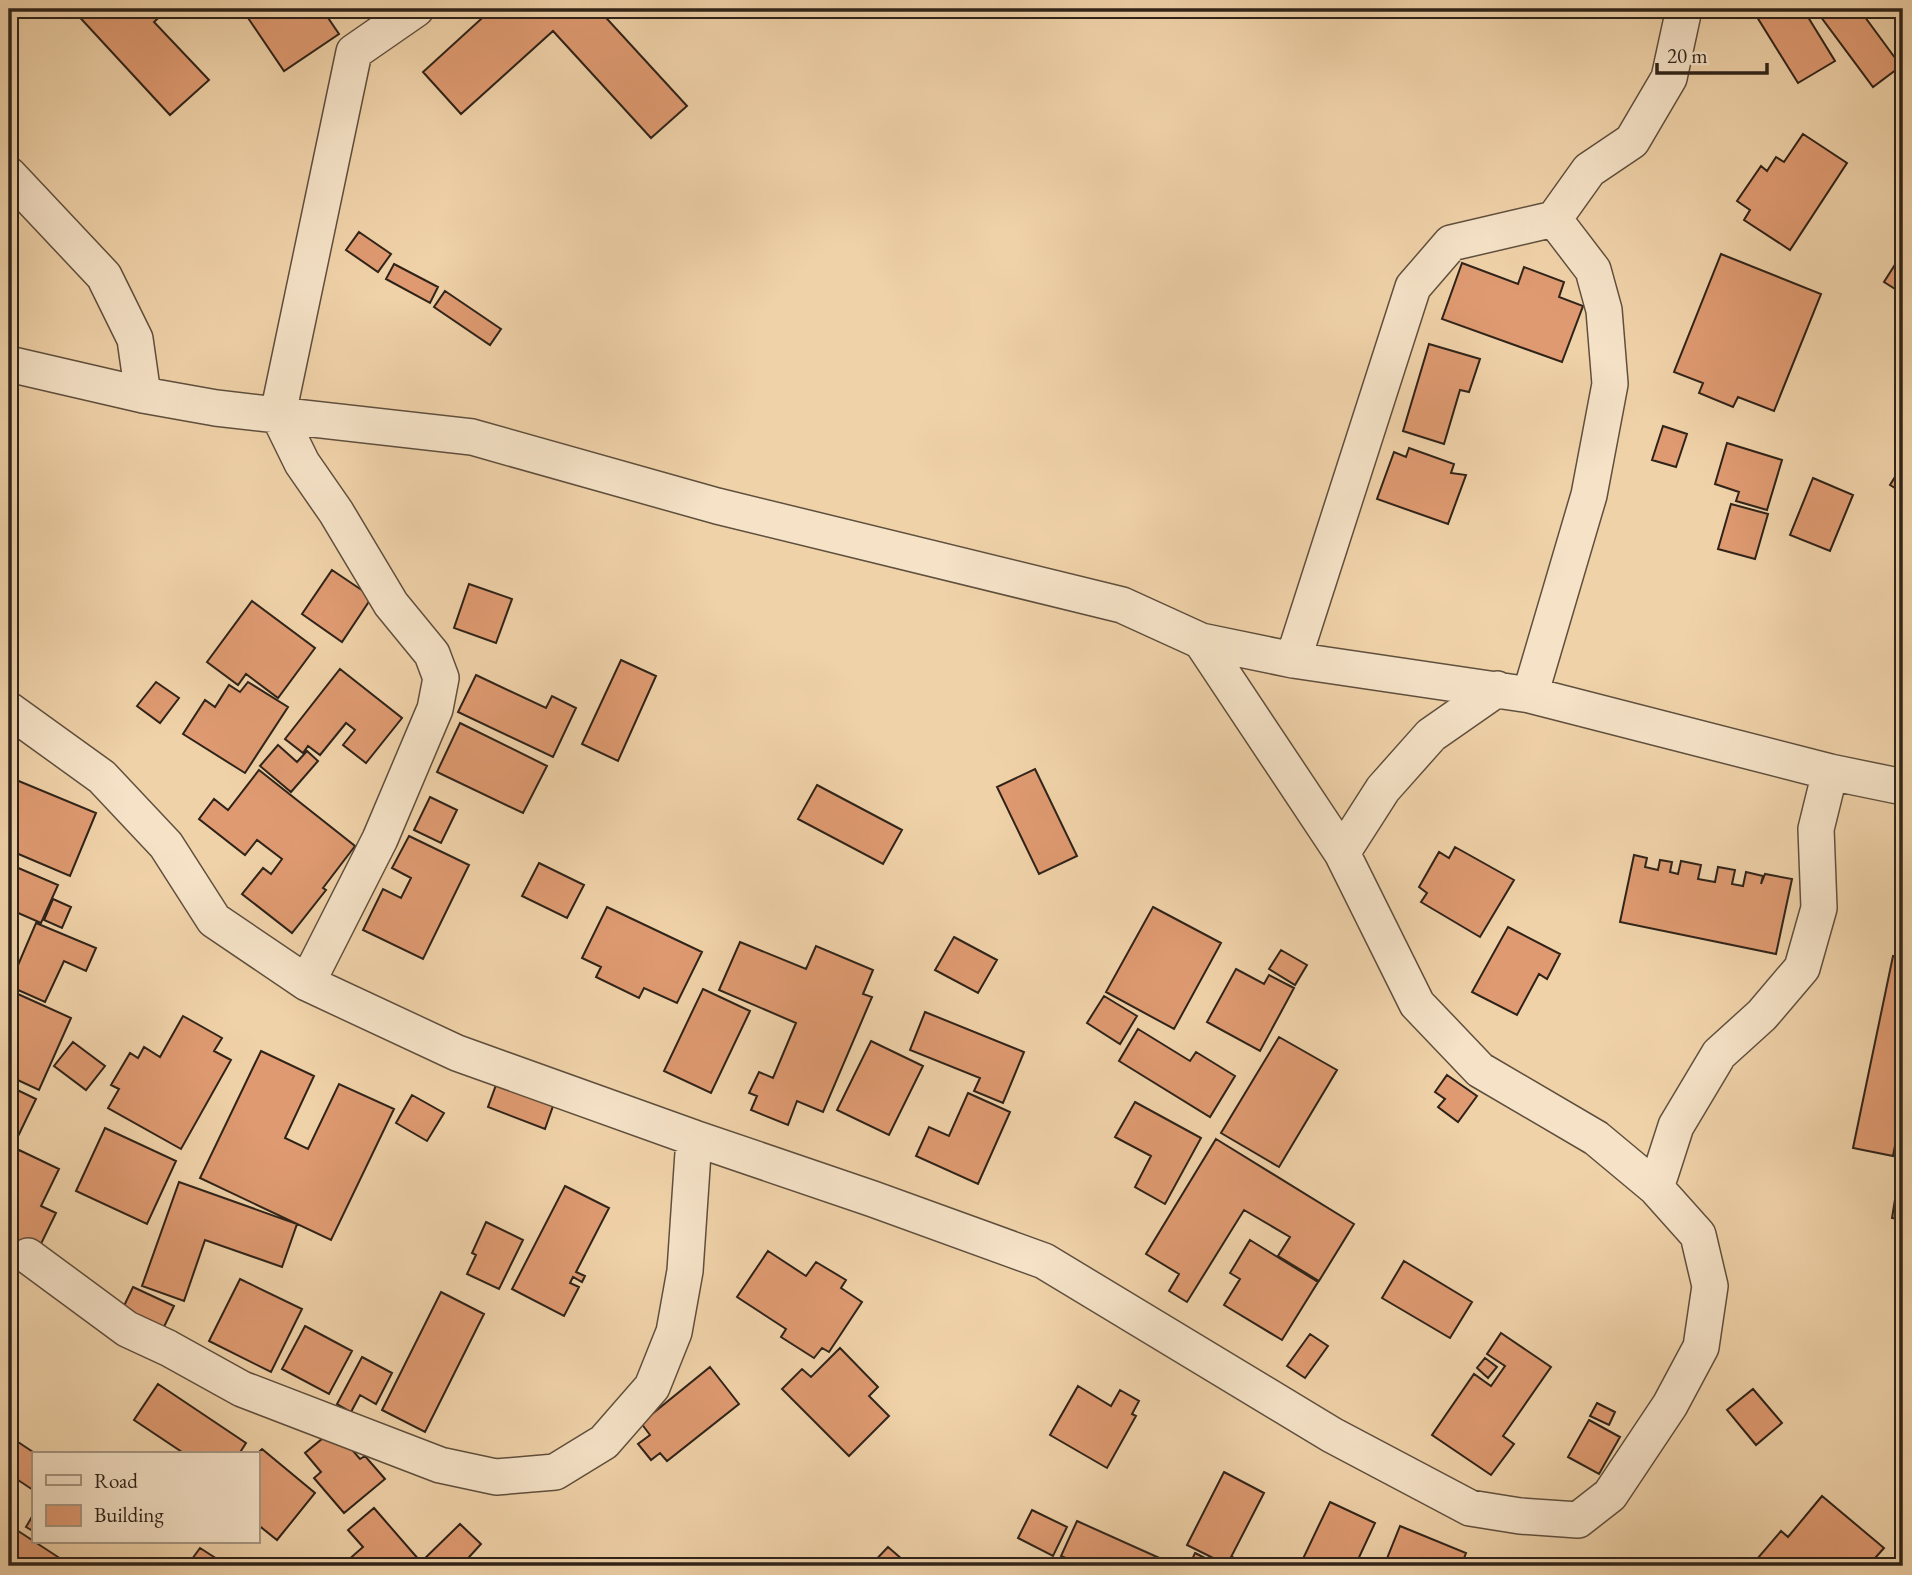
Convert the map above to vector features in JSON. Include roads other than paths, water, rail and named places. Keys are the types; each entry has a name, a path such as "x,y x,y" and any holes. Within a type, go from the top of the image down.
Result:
{"street":[{"path":"307,983 380,839 435,709 441,678 432,654 391,604 336,512 302,463 278,414 354,52 415,9"},
{"path":"1293,660 1413,286 1451,243 1554,219 1589,170 1632,141 1669,78 1684,9"},
{"path":"9,175 104,276 135,339 143,395"},
{"path":"1342,853 1383,789 1431,735 1514,692 1589,495 1611,384 1604,310 1593,270 1554,219"},
{"path":"9,364 143,395 216,408 472,437 718,506 1122,605 1201,641 1293,660 1514,692 1830,772 1903,787"},
{"path":"9,710 102,777 166,845 214,920 307,983 457,1053 1044,1261 1332,1435 1470,1508 1520,1516 1578,1520 1611,1495 1670,1405 1701,1347 1710,1286 1698,1235 1656,1188 1596,1138 1480,1070 1417,1004 1342,853 1201,641"},
{"path":"1656,1188 1676,1126 1719,1054 1762,1015 1802,968 1819,908 1816,828 1830,772"},
{"path":"29,1256 127,1329 168,1348 242,1389 440,1465 496,1477 555,1472 604,1443 652,1387 674,1332 685,1271 694,1138"}]}
